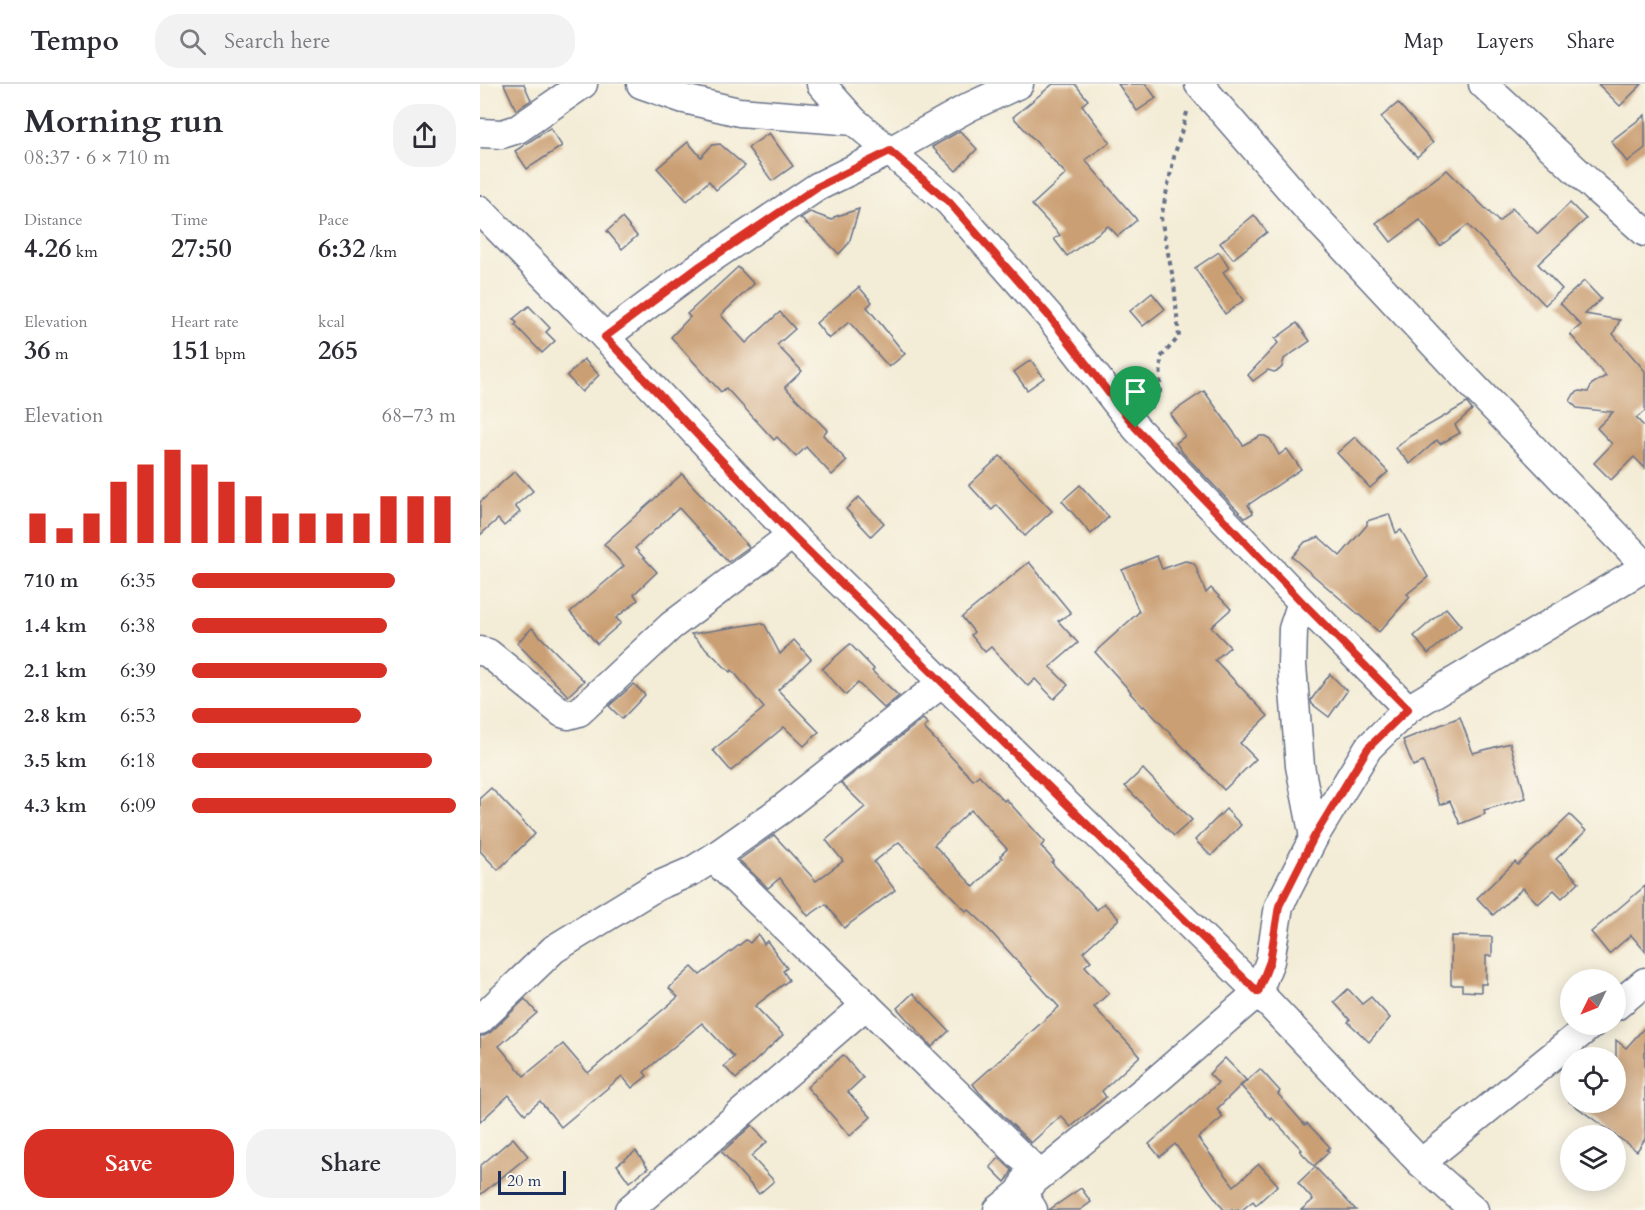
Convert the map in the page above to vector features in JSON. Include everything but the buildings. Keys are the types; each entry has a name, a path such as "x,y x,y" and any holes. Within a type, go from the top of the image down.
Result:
{"street":[{"path":"480,133 502,134 519,129 583,84"},
{"path":"641,84 684,99 740,112 854,121"},
{"path":"821,84 854,121 949,202 1049,316 1136,428 1408,709"},
{"path":"605,337 700,266 817,187 890,151 969,107 1019,84"},
{"path":"1484,84 1645,232"},
{"path":"998,1210 1027,1201 1151,1085 1258,992 1270,961 1279,906 1314,837 1368,748 1408,709 1645,566 1313,215 1194,94"},
{"path":"480,210 605,337 792,535 1258,992 1421,1163 1474,1210"},
{"path":"480,651 488,653 562,713 568,715 579,712 671,626 792,535"},
{"path":"1302,602 1293,629 1292,665 1300,766 1314,837"},
{"path":"480,1020 554,949 655,887 692,871 713,858 782,809 942,682"},
{"path":"713,858 1031,1166 1027,1201"},
{"path":"1626,998 1645,982"},
{"path":"629,1210 866,1005"},
{"path":"1421,1163 1578,1035"}],"path":[{"path":"1136,428 1160,392 1161,357 1179,337 1174,283 1161,218 1174,157 1194,94"}],"route":[{"path":"890,151 949,202 1049,316 1136,428 1408,709 1368,748 1314,837 1279,906 1270,961 1258,992 792,535 605,337 700,266 817,187 890,151"}]}
